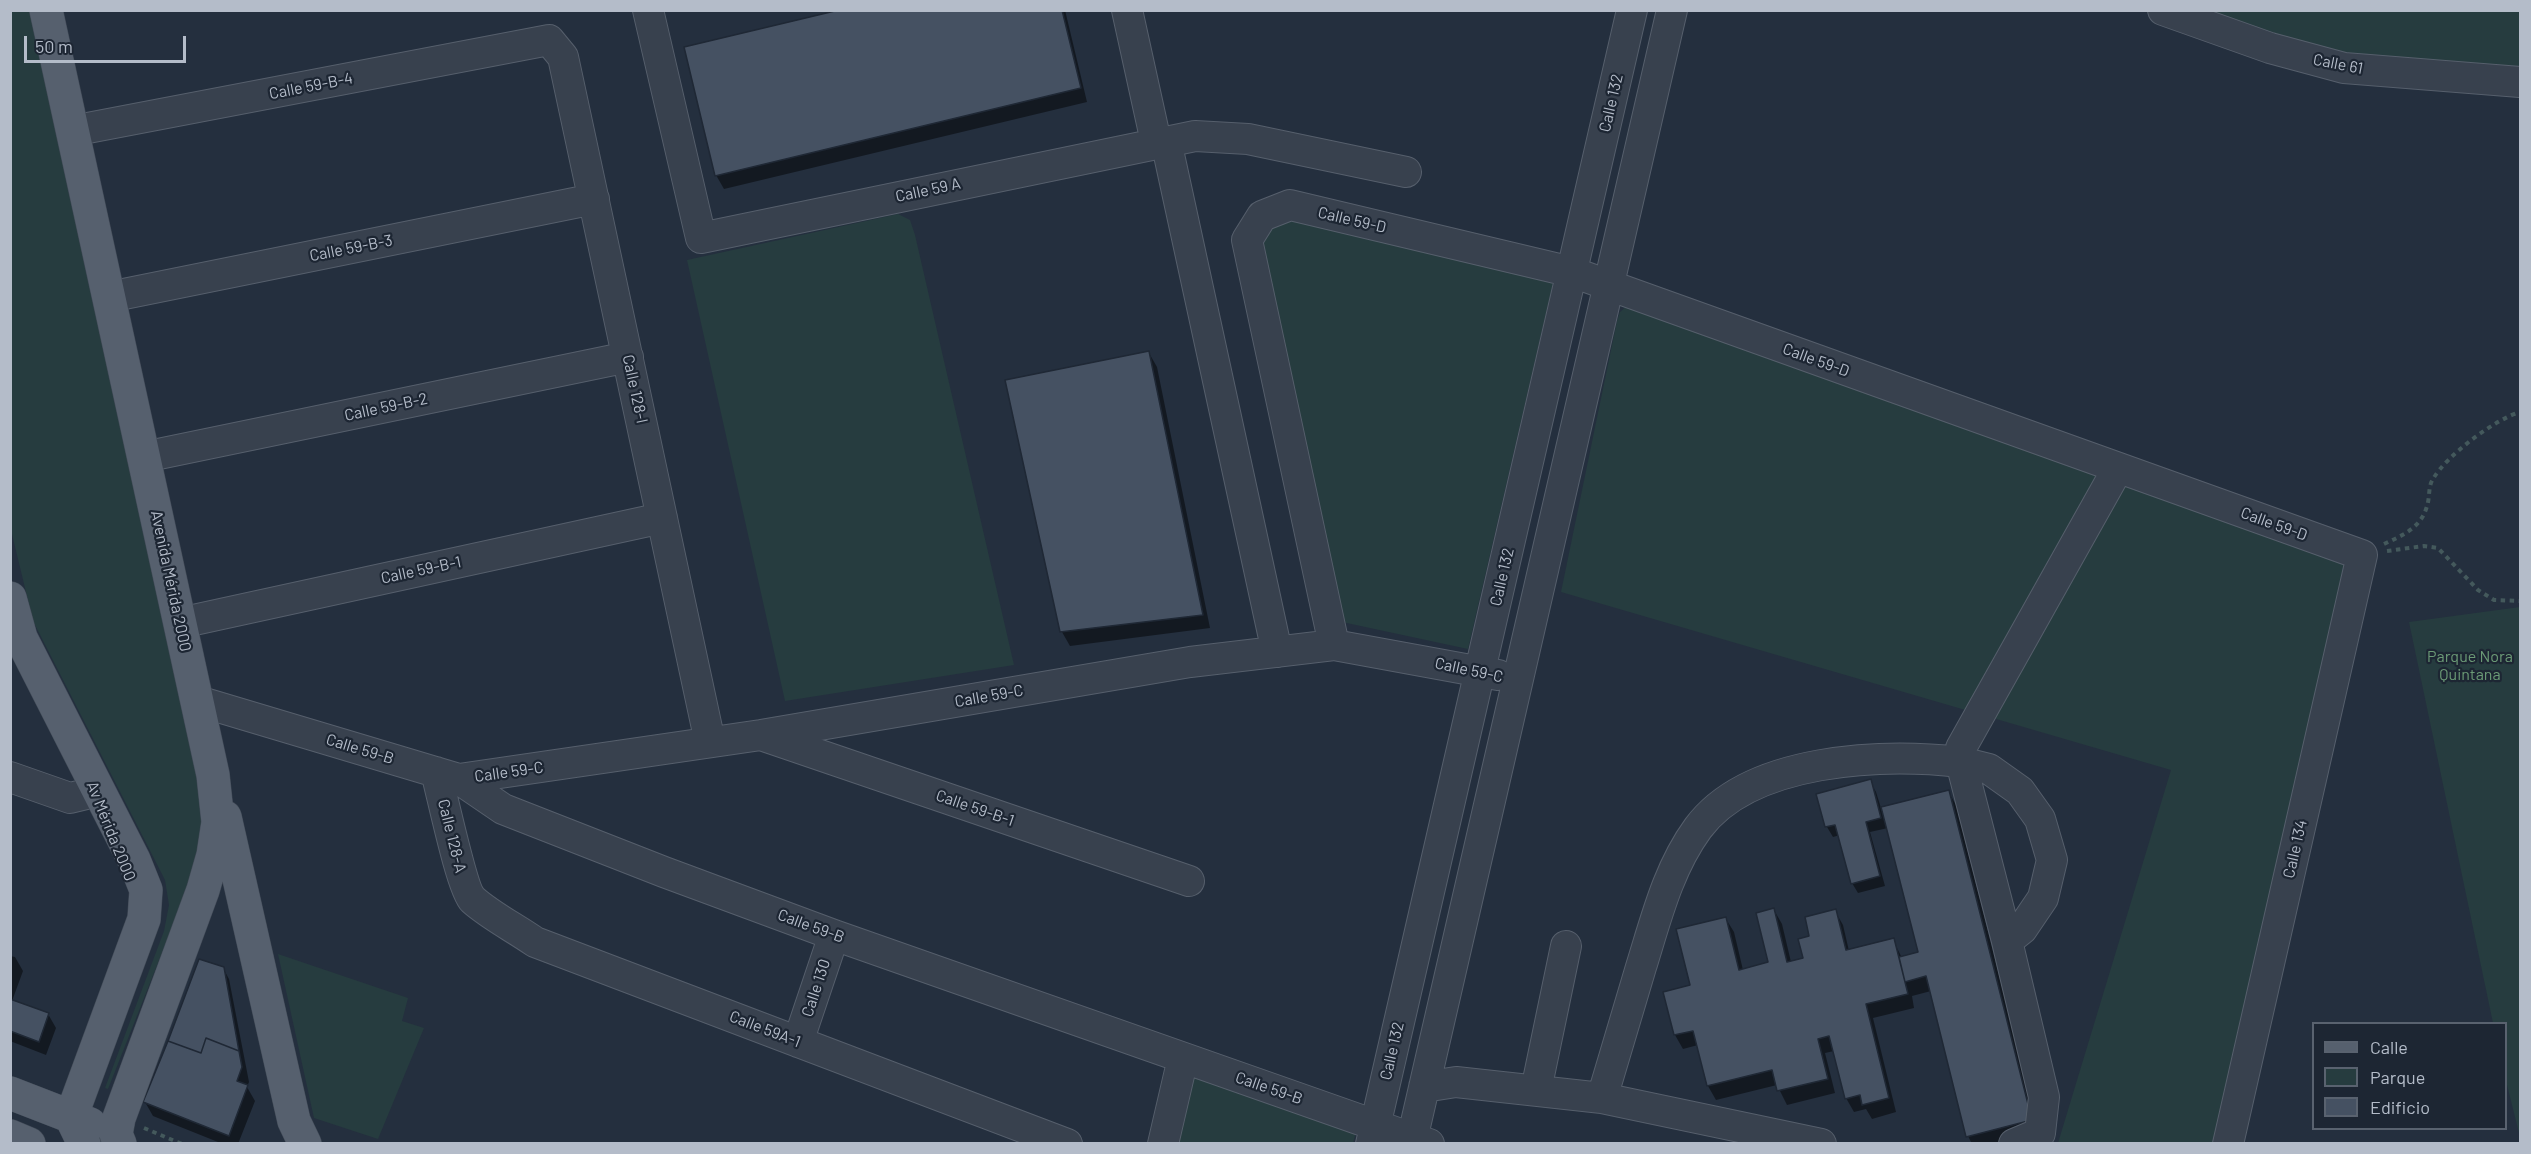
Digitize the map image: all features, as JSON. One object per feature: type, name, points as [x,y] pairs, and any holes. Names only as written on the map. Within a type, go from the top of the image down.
[{"type":"main road","name":"Avenida Mérida 2000","points":[[46,10],[198,701],[213,775],[218,822],[213,855],[203,890],[118,1118],[125,1140]]},
{"type":"main road","points":[[10,598],[16,636],[99,790],[134,860],[146,890],[144,919],[77,1130]]},
{"type":"main road","points":[[213,775],[230,835],[294,1121],[305,1143]]},
{"type":"main road","points":[[10,1094],[77,1130],[125,1140]]},
{"type":"main road","points":[[10,1136],[29,1143]]},
{"type":"street","name":"Calle 59 A","points":[[648,10],[701,238],[1195,136],[1248,139],[1407,172]]},
{"type":"street","points":[[1127,10],[1161,142],[1277,652]]},
{"type":"street","name":"Calle 132","points":[[1373,1134],[1632,10]]},
{"type":"street","points":[[1418,1142],[1424,1087],[1672,10]]},
{"type":"street","name":"Calle 61","points":[[2163,10],[2270,48],[2344,68],[2520,82]]},
{"type":"street","name":"Calle 59-B-4","points":[[72,131],[549,40]]},
{"type":"street","name":"Calle 128-I","points":[[549,40],[563,57],[710,742]]},
{"type":"street","name":"Calle 59-B-3","points":[[109,297],[594,199]]},
{"type":"street","name":"Calle 59-D","points":[[1334,645],[1247,240],[1262,216],[1290,205],[1572,272],[2362,555]]},
{"type":"street","name":"Calle 59-B-2","points":[[144,457],[628,357]]},
{"type":"street","points":[[2014,1143],[2040,1133],[2044,1097],[1961,762],[1961,748],[2118,468]]},
{"type":"street","name":"Calle 59-B-1","points":[[180,623],[662,518]]},
{"type":"street","name":"Calle 134","points":[[2228,1143],[2362,555]]},
{"type":"street","name":"Calle 59-C","points":[[447,776],[761,735],[1190,662],[1334,645],[1480,670],[1518,680]]},
{"type":"street","name":"Calle 59-B","points":[[198,701],[447,776],[503,809],[664,872],[834,935],[1183,1058],[1373,1134],[1418,1142]]},
{"type":"street","name":"Calle 59-B-1","points":[[761,735],[1189,880]]},
{"type":"street","points":[[1602,1098],[1659,907],[1679,860],[1698,828],[1721,804],[1763,781],[1795,769],[1890,759],[1961,762],[1989,769],[2020,791],[2040,819],[2052,860],[2043,898],[2022,929],[2007,941]]},
{"type":"street","name":"Calle 128-A","points":[[447,776],[460,874],[472,899]]},
{"type":"street","points":[[10,777],[70,798],[99,790]]},
{"type":"street","name":"Calle 59A-1","points":[[472,899],[535,942],[1067,1143]]},
{"type":"street","name":"Calle 130","points":[[798,1042],[834,935]]},
{"type":"street","points":[[1536,1090],[1566,946]]},
{"type":"street","points":[[1163,1143],[1183,1058]]},
{"type":"street","points":[[1424,1087],[1456,1082],[1602,1098],[1821,1143]]},
{"type":"path","points":[[2362,555],[2416,528],[2427,508],[2432,480],[2451,458],[2483,432],[2520,412]]},
{"type":"path","points":[[2362,555],[2424,546],[2438,548],[2478,590],[2494,600],[2520,601]]},
{"type":"green space","points":[[10,11],[31,11],[205,804],[200,844],[186,892],[108,1089],[105,1088],[164,931],[169,905],[165,880],[33,621],[11,530]]},
{"type":"green space","points":[[2206,11],[2520,11],[2520,68],[2312,48]]},
{"type":"green space","points":[[1290,205],[1554,279],[1468,649],[1328,619],[1247,240]]},
{"type":"green space","points":[[898,214],[910,220],[915,235],[1014,665],[785,701],[687,260]]},
{"type":"green space","points":[[1628,305],[2362,555],[2228,1143],[2058,1143],[2171,770],[1561,592],[1617,321],[1620,312]]},
{"type":"green space","name":"Parque Nora Quintana","points":[[2520,607],[2520,1137],[2507,1085],[2507,1022],[2493,1022],[2409,622]]},
{"type":"green space","points":[[278,954],[408,998],[402,1021],[424,1028],[378,1139],[314,1118]]},
{"type":"green space","points":[[1192,1068],[1357,1128],[1353,1143],[1175,1144]]},
{"type":"building","points":[[839,10],[1062,10],[1081,88],[715,176],[684,47]]},
{"type":"building","points":[[1149,351],[1203,615],[1060,632],[1005,380]]},
{"type":"building","points":[[1871,779],[1881,818],[1866,822],[1880,876],[1851,884],[1835,825],[1825,827],[1816,794]]},
{"type":"building","points":[[1949,790],[2032,1120],[1966,1137],[1926,976],[1905,982],[1899,957],[1918,952],[1881,807]]},
{"type":"building","points":[[1774,908],[1787,962],[1803,958],[1798,939],[1809,936],[1805,917],[1836,909],[1846,950],[1894,938],[1908,994],[1866,1004],[1889,1098],[1862,1105],[1860,1095],[1845,1099],[1829,1036],[1818,1039],[1828,1079],[1777,1091],[1772,1070],[1707,1086],[1693,1031],[1674,1035],[1663,992],[1690,985],[1676,929],[1726,917],[1739,970],[1768,962],[1756,913]]},
{"type":"building","points":[[199,959],[224,967],[239,1051],[206,1038],[201,1053],[168,1041]]},
{"type":"building","points":[[10,999],[49,1013],[39,1042],[10,1031]]},
{"type":"building","points":[[206,1038],[239,1051],[242,1067],[237,1081],[248,1085],[229,1136],[143,1102],[168,1041],[201,1053]]}]
